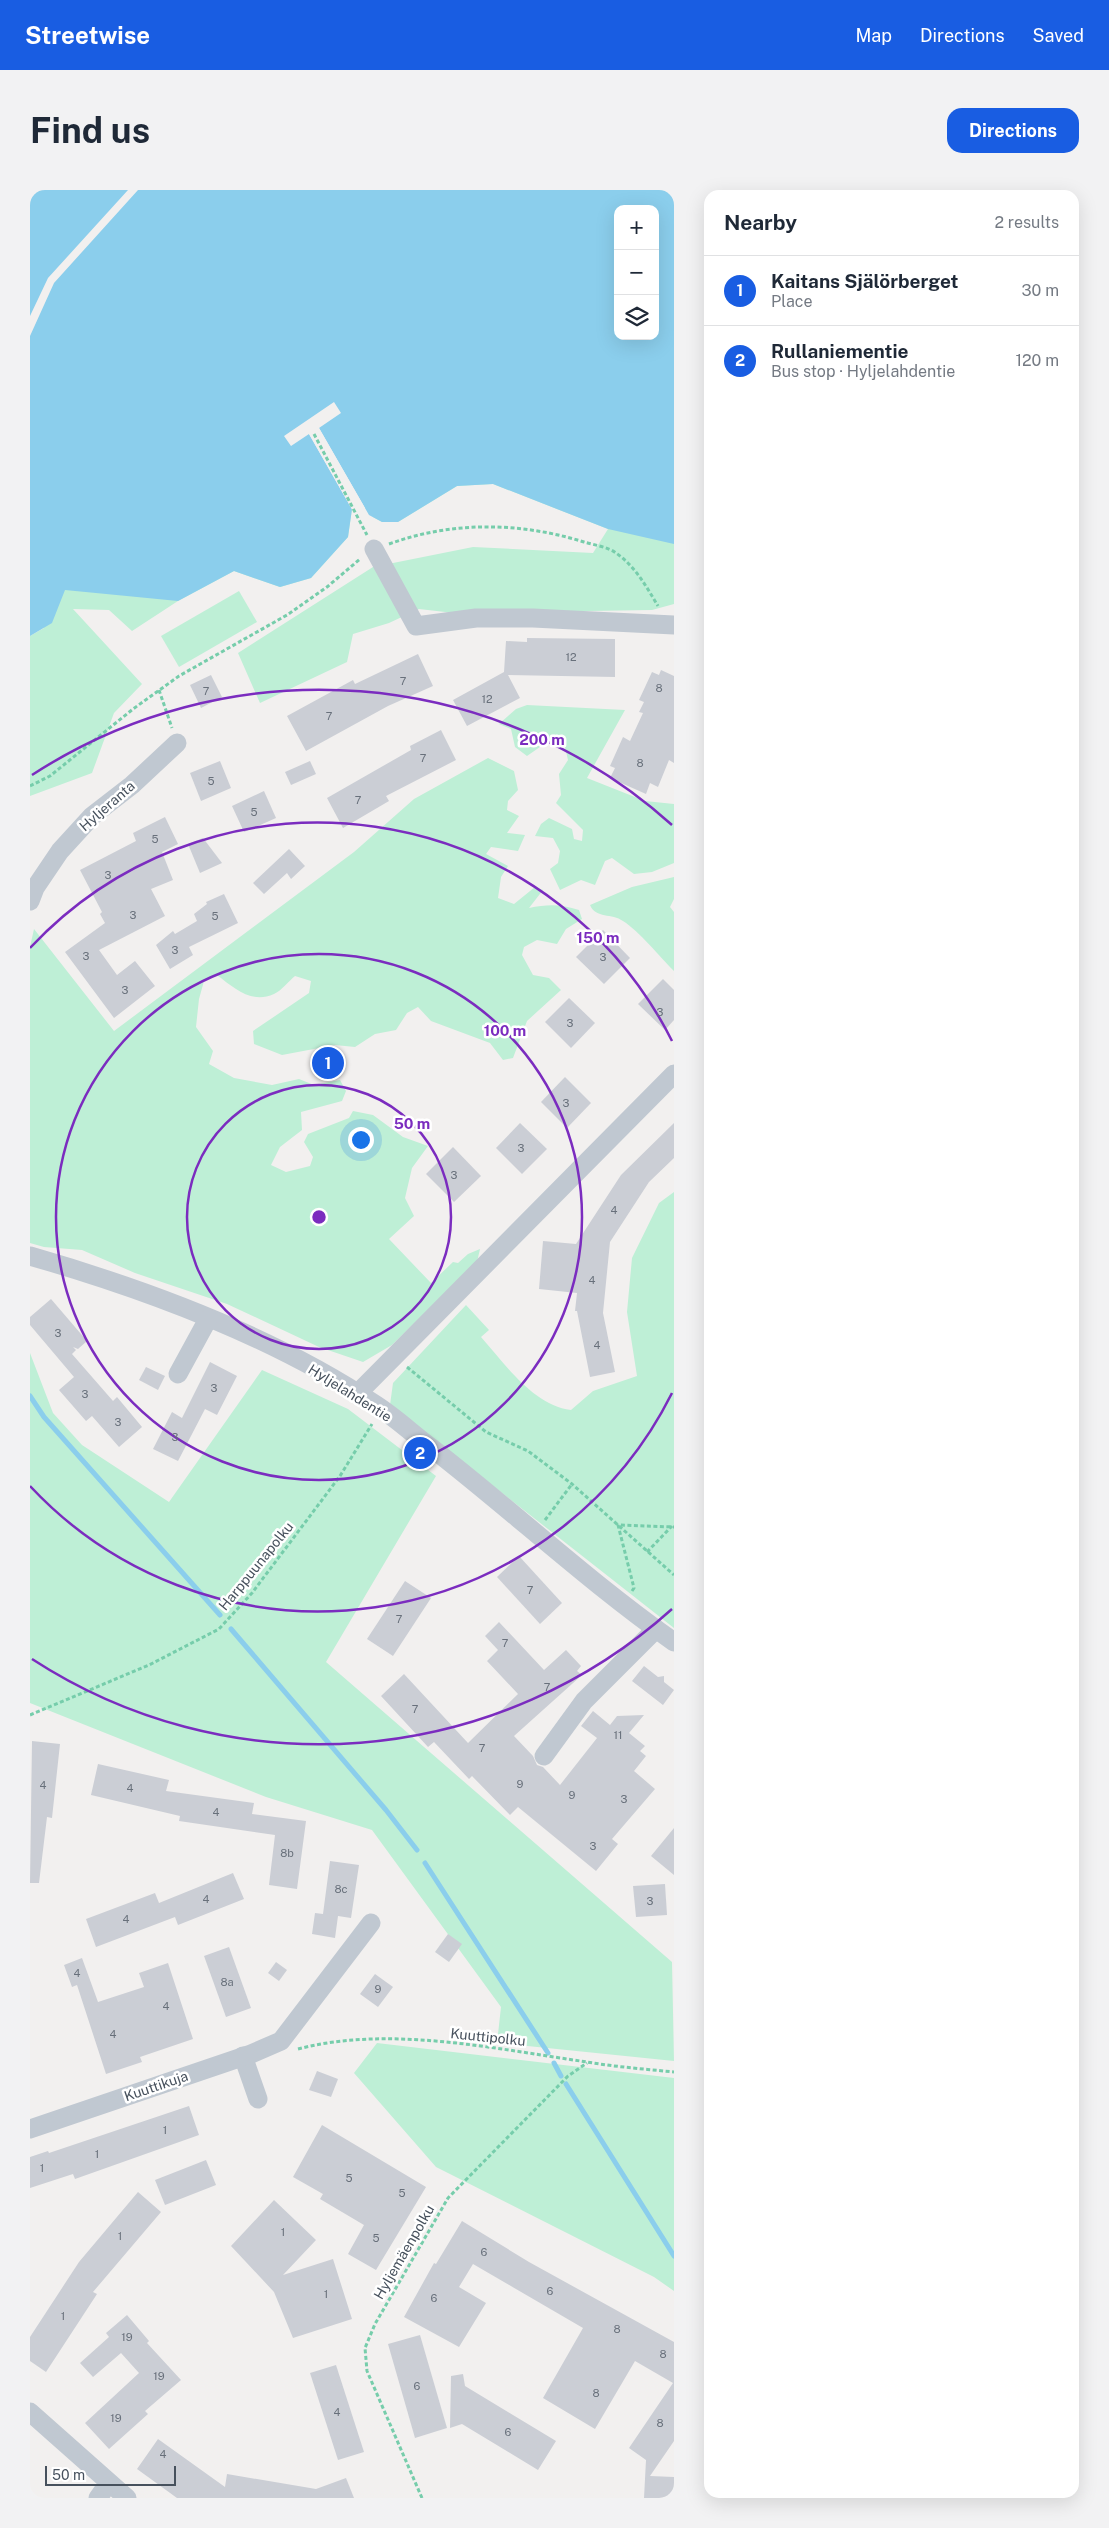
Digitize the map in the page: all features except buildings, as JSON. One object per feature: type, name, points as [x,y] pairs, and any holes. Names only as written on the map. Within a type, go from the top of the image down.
[{"type":"street","points":[[374,549],[416,626],[476,618],[668,619]]},
{"type":"street","name":"Hyljeranta","points":[[30,901],[35,888],[60,850],[92,816],[132,785],[176,743]]},
{"type":"street","points":[[357,1394],[394,1354],[674,1074]]},
{"type":"street","name":"Hyljelahdentie","points":[[30,1256],[77,1270],[208,1318],[269,1346],[376,1405],[535,1532],[622,1605],[674,1642]]},
{"type":"street","points":[[178,1374],[208,1318]]},
{"type":"street","points":[[544,1756],[584,1701],[656,1629]]},
{"type":"street","name":"Kuuttikuja","points":[[30,2129],[244,2056],[281,2041],[371,1923]]},
{"type":"street","points":[[244,2056],[246,2068],[258,2099]]},
{"type":"street","points":[[30,2412],[127,2498]]},
{"type":"path","points":[[314,434],[374,549]]},
{"type":"path","points":[[30,786],[50,776],[133,709],[160,690],[210,658],[288,615],[328,587],[351,566],[374,549],[406,538],[491,525],[544,531],[615,551],[636,570],[668,619]]},
{"type":"path","points":[[160,690],[176,743]]},
{"type":"path","points":[[394,1354],[486,1432],[528,1451],[572,1484],[674,1575]]},
{"type":"path","name":"Harppuunapolku","points":[[30,1715],[149,1665],[219,1629],[252,1593],[340,1476],[374,1419]]},
{"type":"path","points":[[535,1532],[572,1484]]},
{"type":"path","points":[[618,1524],[673,1527]]},
{"type":"path","points":[[618,1524],[634,1588],[622,1605]]},
{"type":"path","points":[[647,1552],[673,1527]]},
{"type":"path","name":"Kuuttipolku","points":[[299,2048],[325,2043],[381,2038],[508,2049],[587,2062],[674,2072]]},
{"type":"path","name":"Hyljemäenpolku","points":[[422,2498],[367,2371],[365,2348],[376,2324],[448,2198],[568,2076],[587,2062]]},
{"type":"green space","points":[[674,391],[674,604],[652,610],[454,613],[419,609],[389,623],[353,634],[347,662],[260,703],[238,653],[373,567],[473,547],[593,553],[608,529],[493,484],[457,486],[398,522],[382,522],[373,517]]},
{"type":"green space","points":[[352,509],[348,537],[311,578],[280,587],[234,571],[178,601],[132,631],[109,610],[73,609],[142,684],[114,713],[92,773],[30,796],[30,636],[44,628],[40,580]]},
{"type":"green space","points":[[239,591],[257,622],[179,667],[161,636]]},
{"type":"green space","points":[[527,705],[625,710],[587,778],[645,801],[674,804],[674,863],[652,872],[634,874],[612,858],[605,861],[595,885],[581,880],[560,890],[550,869],[558,863],[560,851],[553,838],[535,836],[541,824],[549,818],[572,829],[574,839],[582,841],[583,830],[556,803],[561,795],[559,774],[568,760],[564,743],[550,740],[527,756],[515,747],[511,729],[499,724],[516,709]]},
{"type":"green space","points":[[488,758],[514,771],[518,790],[508,801],[507,810],[519,816],[507,833],[525,835],[518,851],[491,847],[486,854],[508,866],[501,877],[498,898],[514,904],[535,887],[543,890],[529,908],[548,905],[566,907],[579,910],[582,919],[566,929],[557,944],[537,940],[524,947],[522,955],[533,975],[549,978],[561,990],[527,1021],[513,1058],[503,1060],[490,1043],[431,1021],[418,1007],[407,1013],[396,1030],[375,1034],[355,1047],[335,1045],[282,1055],[254,1044],[253,1031],[309,993],[311,981],[295,976],[277,993],[266,997],[250,996],[243,993],[217,975],[204,981],[199,999],[196,1027],[213,1051],[209,1064],[234,1078],[272,1085],[299,1079],[314,1085],[340,1080],[346,1091],[342,1101],[301,1112],[302,1130],[280,1147],[271,1165],[286,1172],[310,1166],[313,1157],[304,1142],[308,1134],[349,1118],[353,1111],[373,1115],[403,1137],[428,1146],[412,1168],[405,1198],[414,1216],[389,1239],[431,1283],[453,1262],[458,1263],[468,1254],[480,1249],[477,1262],[392,1345],[363,1362],[319,1347],[227,1304],[135,1273],[82,1250],[44,1247],[30,1243],[30,947],[34,929],[114,1031],[354,852],[414,799]]},
{"type":"green space","points":[[674,877],[674,899],[670,907],[674,912],[674,971],[629,925],[619,919],[596,912],[590,905],[632,887]]},
{"type":"green space","points":[[674,1192],[674,1628],[390,1405],[393,1383],[466,1305],[489,1330],[481,1337],[510,1371],[532,1392],[557,1407],[571,1410],[593,1391],[637,1376],[627,1312],[632,1258],[659,1203]]},
{"type":"green space","points":[[30,1353],[53,1413],[82,1445],[169,1502],[262,1370],[348,1409],[436,1476],[326,1662],[672,1962],[674,2061],[497,2043],[501,2007],[372,1830],[266,1797],[30,1703]]},
{"type":"green space","points":[[377,2043],[674,2078],[674,2291],[654,2277],[436,2167],[354,2073]]},
{"type":"water","points":[[30,190],[674,190],[674,544],[608,529],[493,484],[457,486],[398,522],[382,522],[369,515],[319,428],[309,434],[352,509],[348,537],[311,578],[280,587],[234,571],[178,601],[65,590],[52,623],[30,636]]},
{"type":"pier","points":[[128,190],[138,190],[54,283],[30,336],[30,316],[48,278]]},
{"type":"pier","points":[[334,402],[341,413],[319,428],[365,508],[363,509],[318,431],[312,435],[354,508],[354,513],[309,434],[291,446],[284,436]]},
{"type":"waterway","points":[[30,1396],[44,1417],[220,1615]]},
{"type":"waterway","points":[[231,1629],[386,1810],[417,1850]]},
{"type":"waterway","points":[[425,1863],[548,2053]]},
{"type":"waterway","points":[[554,2063],[561,2076]]},
{"type":"waterway","points":[[566,2084],[674,2256]]},
{"type":"place","name":"Kaitans Själörberget","points":[[328,1063]]},
{"type":"place","name":"Rullaniementie","points":[[420,1453]]}]
